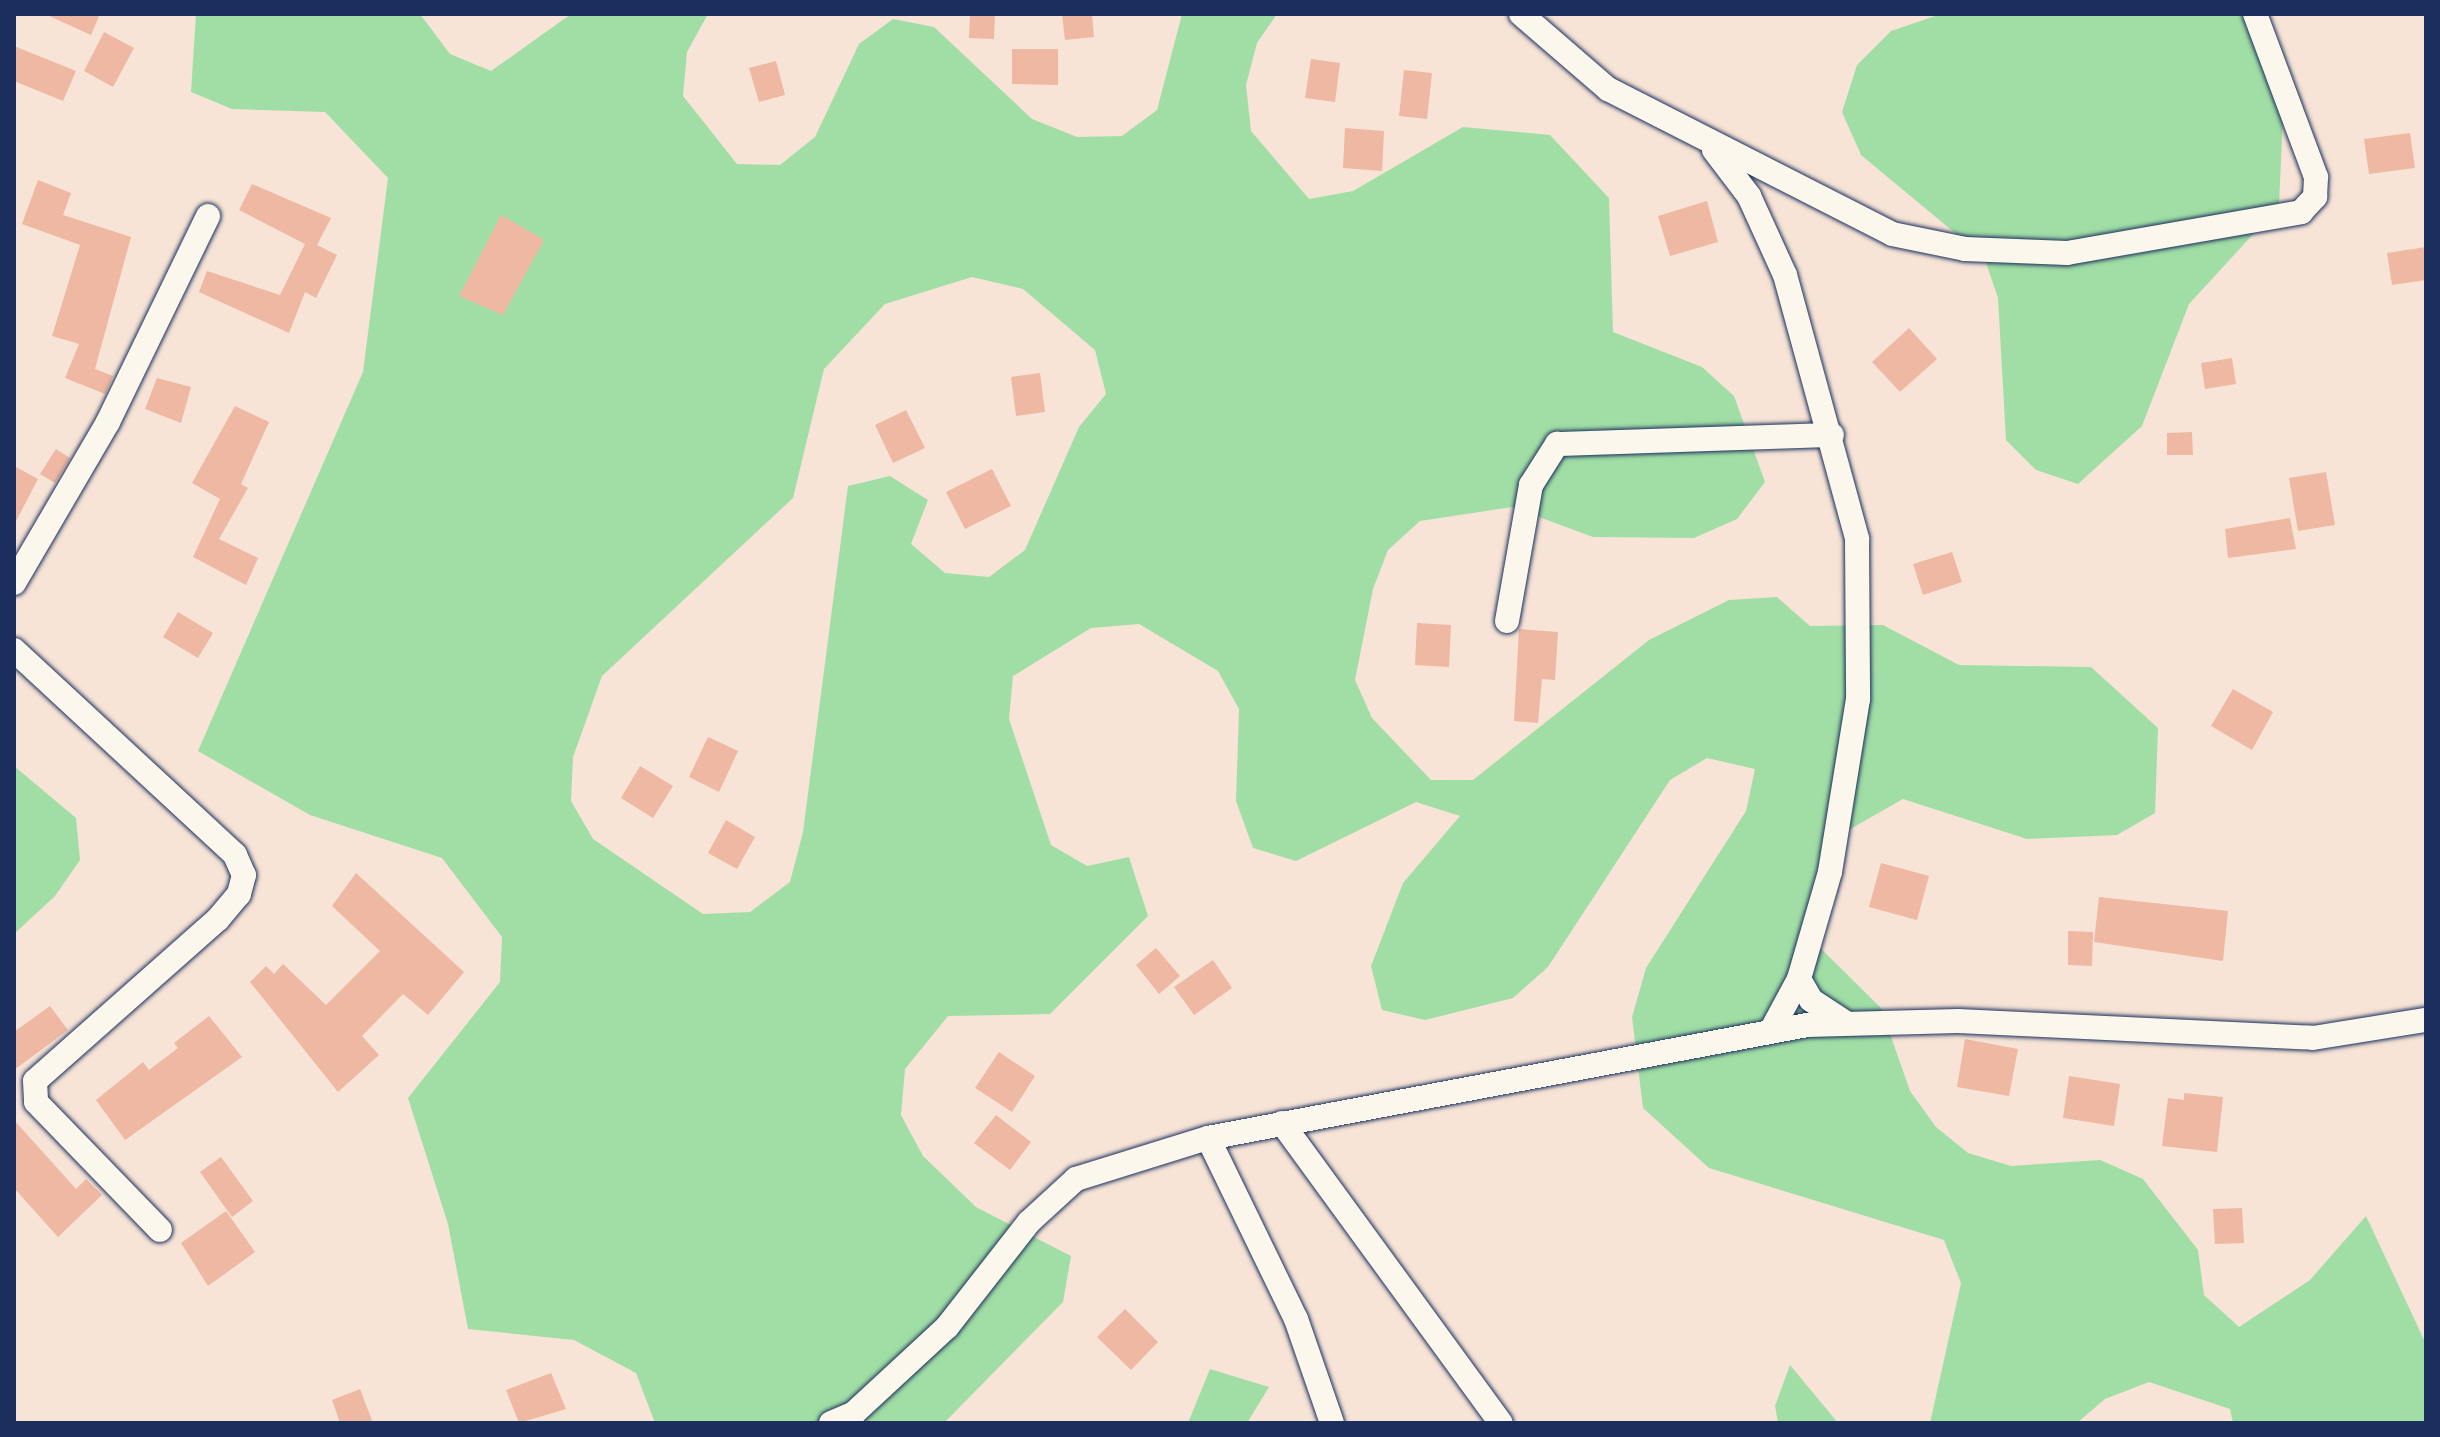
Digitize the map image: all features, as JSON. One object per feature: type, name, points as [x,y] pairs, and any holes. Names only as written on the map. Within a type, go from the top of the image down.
[{"type":"street","points":[[1521,14],[1608,89],[1710,145],[1892,234],[1965,249],[2067,253],[2301,212],[2315,197],[2316,177],[2255,14]]},
{"type":"street","points":[[1710,145],[1749,196],[1785,275],[1832,435],[1857,539],[1858,699],[1830,872],[1799,979],[1772,1029]]},
{"type":"street","points":[[14,583],[108,422],[208,216]]},
{"type":"street","points":[[1507,621],[1531,485],[1557,444],[1832,435]]},
{"type":"street","points":[[14,650],[235,855],[244,875],[239,894],[218,919],[35,1081],[36,1102],[160,1230]]},
{"type":"street","points":[[1799,979],[1811,1000],[1847,1023]]},
{"type":"street","points":[[831,1423],[854,1413],[947,1327],[1029,1222],[1076,1179],[1208,1138],[1772,1029],[1847,1023],[1958,1021],[2313,1038],[2426,1020]]},
{"type":"street","points":[[1282,1123],[1501,1423]]},
{"type":"street","points":[[1208,1138],[1296,1319],[1332,1423]]},
{"type":"green space","points":[[196,14],[420,14],[450,54],[491,71],[571,14],[708,14],[687,52],[683,96],[737,164],[780,165],[815,137],[859,44],[893,19],[934,27],[1032,119],[1077,137],[1122,136],[1157,110],[1182,14],[1277,14],[1257,43],[1246,85],[1251,131],[1309,199],[1353,191],[1463,127],[1550,135],[1609,198],[1613,332],[1702,367],[1734,396],[1765,482],[1737,519],[1694,538],[1593,537],[1512,507],[1420,521],[1388,550],[1373,589],[1355,680],[1372,718],[1431,780],[1473,780],[1649,640],[1729,600],[1777,597],[1810,626],[1883,625],[1959,665],[2091,667],[2158,728],[2155,813],[2117,835],[2027,839],[1903,799],[1824,844],[1802,930],[1881,1008],[1910,1091],[1936,1127],[1968,1153],[2011,1166],[2100,1160],[2143,1179],[2198,1250],[2204,1295],[2239,1327],[2310,1280],[2366,1216],[2426,1344],[2426,1423],[2233,1423],[2230,1409],[2149,1382],[2105,1399],[2077,1423],[1930,1423],[1961,1283],[1944,1240],[1709,1168],[1643,1108],[1632,1017],[1646,968],[1746,811],[1755,769],[1707,758],[1670,780],[1548,967],[1513,998],[1425,1020],[1382,1010],[1371,966],[1403,883],[1460,816],[1416,802],[1296,861],[1253,848],[1236,801],[1239,709],[1218,671],[1139,624],[1091,628],[1013,676],[1009,719],[1051,845],[1087,866],[1129,857],[1148,916],[1050,1014],[948,1016],[905,1069],[901,1115],[923,1156],[976,1207],[1071,1256],[1063,1302],[944,1423],[655,1423],[636,1373],[574,1340],[468,1329],[448,1224],[408,1098],[500,982],[502,937],[442,858],[310,815],[198,751],[363,372],[388,178],[325,112],[232,109],[191,92]],"holes":[[[972,277],[1023,289],[1095,350],[1106,394],[1079,427],[1025,550],[989,577],[945,573],[911,544],[928,500],[890,476],[848,486],[803,832],[790,882],[750,912],[703,914],[593,839],[571,801],[573,757],[602,676],[793,498],[824,369],[885,304]]]},
{"type":"green space","points":[[1941,14],[2255,14],[2283,116],[2279,206],[2189,304],[2142,426],[2078,484],[2036,470],[2006,440],[1998,298],[1984,257],[1861,155],[1842,112],[1857,65],[1891,31]]},
{"type":"green space","points":[[14,766],[76,818],[80,860],[55,896],[14,934]]},
{"type":"green space","points":[[1790,1365],[1838,1423],[1778,1423],[1775,1406]]},
{"type":"green space","points":[[1210,1369],[1269,1387],[1247,1423],[1188,1423]]},
{"type":"building","points":[[45,14],[100,14],[91,35]]},
{"type":"building","points":[[970,14],[995,14],[994,39],[969,38]]},
{"type":"building","points":[[1062,14],[1092,14],[1094,37],[1065,40]]},
{"type":"building","points":[[104,32],[134,48],[113,87],[84,71]]},
{"type":"building","points":[[14,46],[76,71],[63,101],[14,81]]},
{"type":"building","points":[[1012,49],[1058,49],[1058,85],[1012,84]]},
{"type":"building","points":[[1311,59],[1340,63],[1335,102],[1305,98]]},
{"type":"building","points":[[776,61],[785,95],[759,102],[749,68]]},
{"type":"building","points":[[1404,70],[1432,73],[1427,119],[1399,116]]},
{"type":"building","points":[[1345,128],[1384,131],[1382,171],[1343,168]]},
{"type":"building","points":[[2410,133],[2415,168],[2369,174],[2364,139]]},
{"type":"building","points":[[38,180],[71,193],[63,215],[131,237],[95,369],[113,376],[105,394],[65,378],[79,344],[52,336],[80,245],[22,224]]},
{"type":"building","points":[[252,184],[331,218],[317,245],[337,255],[316,298],[305,292],[289,333],[199,292],[207,271],[280,295],[305,244],[239,210]]},
{"type":"building","points":[[1707,201],[1718,242],[1670,256],[1658,216]]},
{"type":"building","points":[[501,215],[544,240],[503,315],[459,296]]},
{"type":"building","points":[[2426,247],[2426,280],[2392,285],[2387,253]]},
{"type":"building","points":[[1909,328],[1937,359],[1900,392],[1872,362]]},
{"type":"building","points":[[2232,358],[2236,384],[2205,389],[2201,363]]},
{"type":"building","points":[[1040,373],[1045,412],[1016,416],[1011,377]]},
{"type":"building","points":[[157,378],[191,387],[181,423],[145,409]]},
{"type":"building","points":[[235,406],[269,422],[241,484],[248,488],[219,539],[258,558],[246,585],[193,557],[220,499],[192,483]]},
{"type":"building","points":[[906,410],[925,448],[893,463],[875,425]]},
{"type":"building","points":[[2192,432],[2193,455],[2167,455],[2167,433]]},
{"type":"building","points":[[56,449],[70,458],[55,483],[40,474]]},
{"type":"building","points":[[14,466],[38,479],[14,525]]},
{"type":"building","points":[[992,469],[1011,506],[965,529],[946,492]]},
{"type":"building","points":[[2326,472],[2335,525],[2298,531],[2289,478]]},
{"type":"building","points":[[2290,518],[2296,549],[2228,558],[2225,529]]},
{"type":"building","points":[[1952,552],[1962,582],[1923,595],[1913,564]]},
{"type":"building","points":[[178,612],[213,633],[198,658],[163,637]]},
{"type":"building","points":[[1417,623],[1451,625],[1449,667],[1415,665]]},
{"type":"building","points":[[1519,629],[1558,632],[1555,680],[1542,679],[1538,723],[1514,721]]},
{"type":"building","points":[[2233,689],[2273,712],[2252,750],[2211,726]]},
{"type":"building","points":[[708,737],[738,751],[719,792],[689,777]]},
{"type":"building","points":[[640,766],[673,786],[653,818],[621,798]]},
{"type":"building","points":[[726,820],[755,837],[737,869],[708,853]]},
{"type":"building","points":[[1881,863],[1929,876],[1917,920],[1869,907]]},
{"type":"building","points":[[356,873],[464,972],[428,1015],[403,994],[362,1036],[379,1055],[338,1092],[250,982],[266,966],[274,974],[283,964],[326,1005],[380,951],[332,906]]},
{"type":"building","points":[[2099,897],[2228,911],[2223,961],[2094,942]]},
{"type":"building","points":[[2068,931],[2093,932],[2092,966],[2068,965]]},
{"type":"building","points":[[1156,948],[1180,976],[1159,994],[1136,965]]},
{"type":"building","points":[[1213,960],[1232,988],[1194,1015],[1174,987]]},
{"type":"building","points":[[50,1006],[68,1030],[14,1070],[14,1032]]},
{"type":"building","points":[[209,1016],[242,1057],[125,1140],[96,1100],[143,1062],[149,1070],[178,1048],[174,1043]]},
{"type":"building","points":[[1965,1039],[2018,1049],[2009,1096],[1957,1087]]},
{"type":"building","points":[[999,1052],[1035,1076],[1012,1112],[975,1088]]},
{"type":"building","points":[[2069,1076],[2120,1084],[2114,1126],[2063,1118]]},
{"type":"building","points":[[2184,1093],[2223,1097],[2217,1152],[2162,1146],[2168,1098],[2184,1100]]},
{"type":"building","points":[[996,1115],[1031,1142],[1010,1170],[974,1143]]},
{"type":"building","points":[[14,1120],[76,1189],[86,1179],[102,1195],[58,1237],[14,1188]]},
{"type":"building","points":[[221,1157],[253,1201],[232,1217],[200,1172]]},
{"type":"building","points":[[2242,1208],[2244,1243],[2215,1244],[2213,1209]]},
{"type":"building","points":[[226,1211],[255,1252],[208,1286],[181,1243]]},
{"type":"building","points":[[1125,1309],[1158,1342],[1131,1370],[1097,1337]]},
{"type":"building","points":[[551,1373],[566,1409],[519,1423],[506,1390]]},
{"type":"building","points":[[360,1389],[373,1423],[340,1423],[332,1400]]}]
